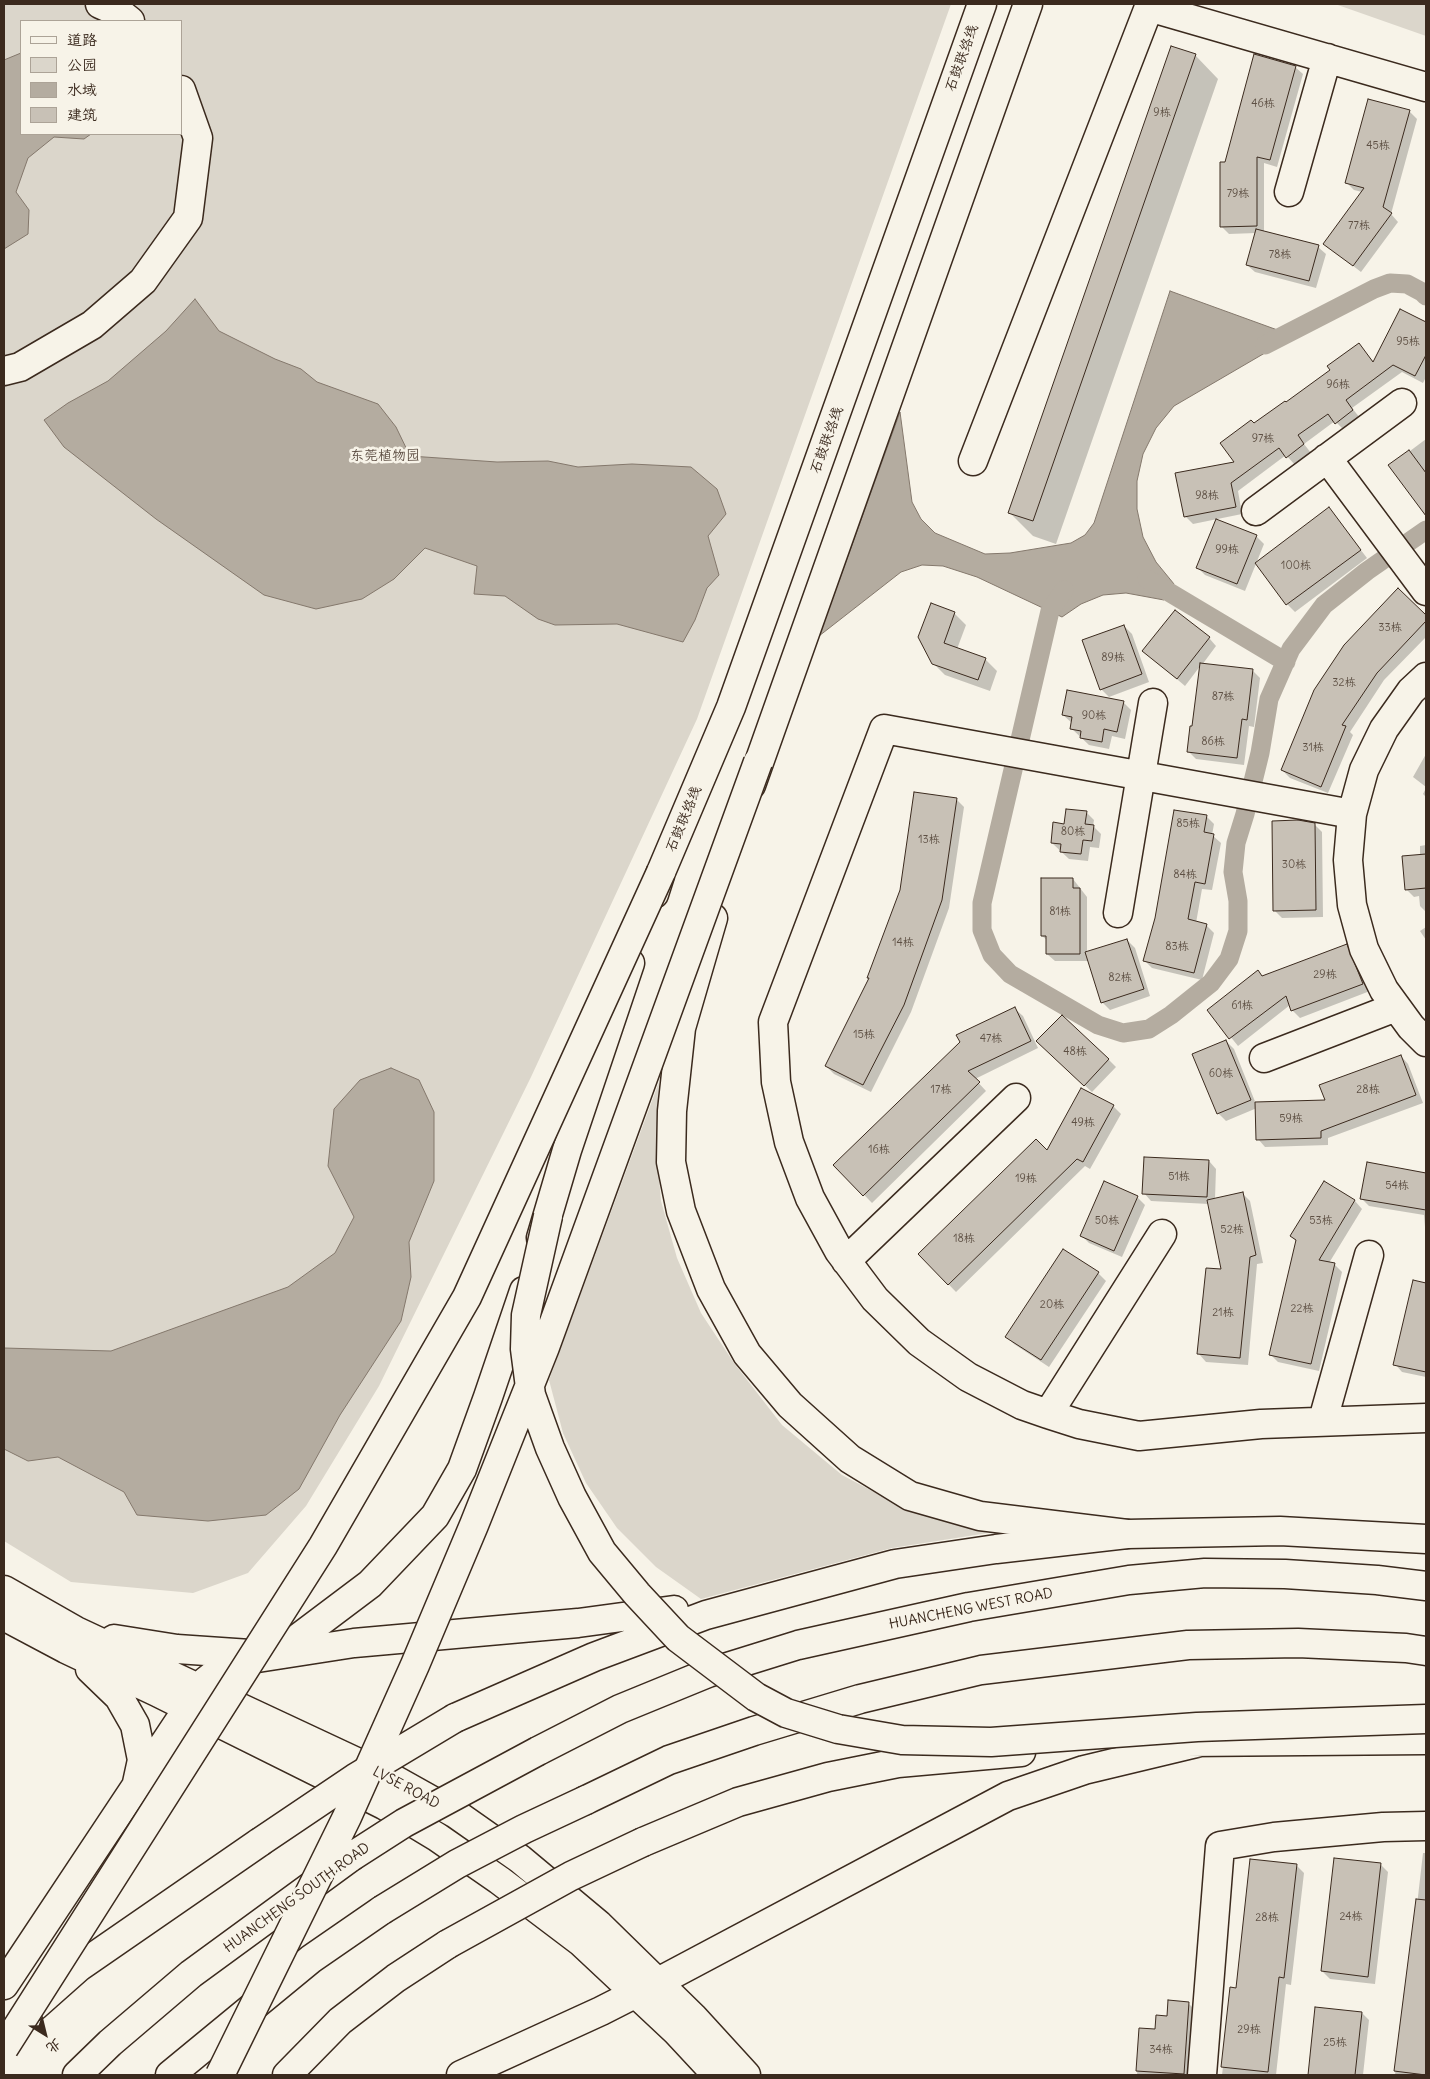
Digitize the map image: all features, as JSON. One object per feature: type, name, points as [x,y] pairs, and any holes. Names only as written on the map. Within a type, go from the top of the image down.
[{"type":"main road","points":[[100,4],[120,12],[129,20]]},
{"type":"main road","name":"石鼓联络线","points":[[661,872],[731,707],[982,4]]},
{"type":"main road","points":[[220,2075],[347,1817],[415,1664],[474,1524],[545,1347],[758,762],[1028,4]]},
{"type":"main road","points":[[973,461],[1149,7],[1426,87]]},
{"type":"main road","points":[[1289,192],[1326,58]]},
{"type":"main road","points":[[4,371],[20,367],[92,325],[142,281],[188,218],[198,138],[182,93]]},
{"type":"main road","points":[[1256,511],[1402,402]]},
{"type":"main road","points":[[1327,458],[1426,591]]},
{"type":"main road","points":[[1426,677],[1411,692],[1384,728],[1364,770],[1352,814],[1348,860],[1352,905],[1364,949],[1384,990],[1411,1027],[1426,1042]]},
{"type":"main road","points":[[1118,913],[1153,703]]},
{"type":"main road","points":[[1352,814],[884,729],[773,1022],[776,1082],[789,1142],[810,1198],[839,1251],[875,1300],[919,1342],[968,1377],[1022,1405],[1079,1424],[1139,1436],[1209,1428],[1323,1420],[1426,1418]]},
{"type":"main road","points":[[758,762],[682,1028],[672,1111],[671,1162],[681,1211],[711,1289],[746,1354],[790,1406],[850,1459],[910,1496],[980,1516],[1127,1534]]},
{"type":"main road","points":[[71,1640],[118,1640],[177,1649],[226,1653],[277,1654],[370,1584],[435,1516],[462,1469],[488,1397],[548,1216],[567,1150],[661,872]]},
{"type":"main road","points":[[4,2048],[323,1546],[467,1297],[661,872]]},
{"type":"main road","points":[[1264,1058],[1396,1007]]},
{"type":"main road","points":[[846,1261],[1016,1098]]},
{"type":"main road","points":[[548,1216],[526,1315],[524,1349],[531,1395],[550,1448],[572,1497],[602,1552],[636,1594],[678,1638],[756,1697],[786,1713],[838,1729],[902,1740],[992,1742],[1198,1727],[1426,1719]]},
{"type":"main road","points":[[1048,1414],[1162,1234]]},
{"type":"main road","points":[[1323,1420],[1369,1255]]},
{"type":"main road","points":[[4,2034],[79,1966],[355,1778],[455,1718],[534,1682],[649,1635],[706,1615],[895,1564],[996,1549],[1127,1534],[1280,1531],[1426,1539]]},
{"type":"main road","name":"HUANCHENG WEST ROAD","points":[[538,1751],[620,1709],[708,1673],[798,1645],[969,1607],[1129,1580],[1205,1573],[1285,1574],[1377,1580],[1426,1586]]},
{"type":"main road","name":"LVSE ROAD","points":[[4,1590],[71,1640]]},
{"type":"main road","points":[[4,1985],[206,1681],[221,1669],[238,1661],[354,1643],[642,1615],[794,1590]]},
{"type":"main road","name":"LVSE ROAD","points":[[4,1616],[71,1640],[194,1699],[397,1781],[456,1814],[527,1865],[599,1925],[647,1987],[676,2031],[717,2075]]},
{"type":"main road","points":[[71,1640],[102,1680],[119,1697],[135,1726],[142,1760],[137,1786]]},
{"type":"main road","points":[[170,2075],[311,1959],[382,1910],[457,1864],[524,1829],[669,1760],[754,1731],[860,1700],[981,1670],[1188,1645],[1298,1643],[1406,1648],[1426,1651]]},
{"type":"main road","points":[[287,2075],[340,2021],[396,1978],[448,1944],[563,1880],[643,1842],[738,1802],[828,1777],[898,1763],[1076,1747],[1205,1742],[1426,1740]]},
{"type":"main road","points":[[461,2075],[647,1987],[1008,1796],[1084,1770],[1205,1742]]},
{"type":"main road","name":"HUANCHENG SOUTH ROAD","points":[[77,2075],[110,2043],[191,1974],[351,1857],[404,1823],[538,1751]]},
{"type":"main road","points":[[1202,2075],[1220,1846],[1284,1836],[1383,1827],[1426,1826]]},
{"type":"main road","name":"LVSE ROAD","points":[[647,1987],[694,2017],[746,2075]]},
{"type":"green space","name":"东莞植物园","points":[[4,4],[951,4],[697,719],[531,1077],[379,1386],[306,1506],[248,1573],[193,1593],[71,1582],[4,1541]]},
{"type":"green space","points":[[1335,4],[1426,4],[1426,36]]},
{"type":"green space","points":[[659,1082],[656,1142],[661,1201],[677,1258],[701,1313],[734,1363],[782,1425],[842,1475],[912,1512],[988,1533],[892,1548],[701,1599],[656,1567],[617,1528],[586,1483],[563,1433],[549,1380]]},
{"type":"water","points":[[20,53],[20,135],[90,135],[84,139],[54,137],[28,158],[16,192],[29,210],[28,234],[4,249],[4,60]]},
{"type":"water","points":[[1170,291],[1294,336],[1174,406],[1156,428],[1143,454],[1137,481],[1137,509],[1143,537],[1156,562],[1174,584],[1164,600],[1126,593],[1103,595],[1081,604],[1062,617],[977,577],[943,566],[922,565],[901,572],[819,636],[900,412],[912,502],[921,519],[935,533],[985,554],[1010,553],[1071,543],[1085,535],[1094,523]]},
{"type":"water","points":[[195,299],[219,331],[275,359],[301,369],[317,382],[378,404],[396,427],[410,456],[497,462],[548,461],[578,467],[632,464],[691,467],[717,489],[726,514],[708,536],[719,575],[707,588],[695,620],[683,642],[617,624],[555,625],[538,619],[505,596],[474,594],[477,566],[425,548],[394,579],[362,599],[316,609],[264,595],[156,519],[64,447],[44,420],[68,403],[108,381],[166,331]]},
{"type":"water","points":[[391,1068],[419,1080],[434,1112],[434,1181],[409,1242],[411,1277],[401,1321],[340,1415],[299,1489],[266,1515],[208,1521],[137,1515],[124,1492],[58,1457],[28,1461],[4,1449],[4,1348],[111,1351],[288,1287],[335,1253],[354,1217],[328,1166],[334,1109],[360,1080]]},
{"type":"building","points":[[1171,46],[1196,54],[1033,521],[1008,513]]},
{"type":"building","points":[[1254,54],[1296,66],[1270,160],[1257,157],[1257,226],[1220,227],[1220,162],[1225,162]]},
{"type":"building","points":[[1368,99],[1410,110],[1383,207],[1392,213],[1353,266],[1323,244],[1364,188],[1345,183]]},
{"type":"building","points":[[1256,229],[1319,245],[1309,281],[1246,265]]},
{"type":"building","points":[[1400,309],[1426,322],[1426,355],[1415,376],[1393,365],[1346,400],[1353,410],[1335,424],[1328,414],[1298,435],[1304,444],[1286,458],[1279,448],[1231,483],[1236,507],[1184,517],[1175,473],[1234,462],[1220,443],[1251,420],[1254,423],[1286,402],[1330,370],[1327,366],[1359,343],[1373,362]]},
{"type":"building","points":[[1409,450],[1426,473],[1426,516],[1388,465]]},
{"type":"building","points":[[1329,507],[1361,550],[1286,605],[1255,563]]},
{"type":"building","points":[[1216,519],[1257,535],[1237,584],[1196,568]]},
{"type":"building","points":[[1398,588],[1426,615],[1426,621],[1377,673],[1342,725],[1346,726],[1321,787],[1281,770],[1314,690],[1344,645]]},
{"type":"building","points":[[931,603],[955,612],[944,643],[986,658],[978,680],[932,664],[918,637]]},
{"type":"building","points":[[1175,610],[1210,637],[1177,679],[1142,651]]},
{"type":"building","points":[[1124,625],[1142,674],[1100,690],[1082,640]]},
{"type":"building","points":[[1200,663],[1253,669],[1247,720],[1242,719],[1237,758],[1187,752]]},
{"type":"building","points":[[1067,690],[1124,701],[1117,732],[1104,729],[1102,742],[1080,738],[1081,731],[1070,729],[1072,717],[1062,715]]},
{"type":"building","points":[[914,792],[957,798],[942,900],[904,1005],[863,1085],[825,1066],[869,978],[867,978],[900,890]]},
{"type":"building","points":[[1066,809],[1087,811],[1085,824],[1094,825],[1092,841],[1083,840],[1081,854],[1060,852],[1061,844],[1051,843],[1053,822],[1064,824]]},
{"type":"building","points":[[1174,810],[1207,815],[1204,832],[1214,834],[1205,884],[1195,882],[1188,919],[1207,924],[1194,973],[1143,961],[1155,918]]},
{"type":"building","points":[[1298,820],[1315,823],[1316,910],[1273,911],[1272,821]]},
{"type":"building","points":[[1426,854],[1426,888],[1405,890],[1402,856]]},
{"type":"building","points":[[1041,878],[1073,878],[1073,888],[1080,888],[1080,954],[1046,954],[1046,936],[1041,936]]},
{"type":"building","points":[[1127,939],[1144,989],[1101,1003],[1085,952]]},
{"type":"building","points":[[1347,944],[1363,984],[1291,1011],[1286,996],[1229,1039],[1207,1010],[1258,970],[1262,976]]},
{"type":"building","points":[[1015,1007],[1031,1041],[968,1071],[980,1082],[863,1196],[833,1165],[960,1042],[956,1035]]},
{"type":"building","points":[[1062,1015],[1109,1059],[1084,1086],[1036,1041]]},
{"type":"building","points":[[1226,1040],[1251,1100],[1217,1114],[1192,1054]]},
{"type":"building","points":[[1401,1055],[1416,1095],[1321,1131],[1321,1138],[1256,1140],[1255,1102],[1325,1100],[1319,1085]]},
{"type":"building","points":[[1081,1088],[1114,1105],[1083,1162],[1077,1159],[948,1285],[918,1254],[1036,1139],[1047,1150]]},
{"type":"building","points":[[1144,1157],[1209,1160],[1207,1197],[1142,1194]]},
{"type":"building","points":[[1367,1162],[1426,1173],[1426,1210],[1360,1199]]},
{"type":"building","points":[[1104,1181],[1138,1196],[1114,1251],[1080,1236]]},
{"type":"building","points":[[1324,1181],[1355,1200],[1319,1260],[1335,1263],[1311,1364],[1269,1355],[1296,1240],[1290,1236]]},
{"type":"building","points":[[1243,1192],[1256,1255],[1250,1257],[1240,1358],[1197,1354],[1206,1268],[1221,1269],[1207,1200]]},
{"type":"building","points":[[1063,1249],[1099,1272],[1041,1360],[1005,1337]]},
{"type":"building","points":[[1413,1280],[1426,1283],[1426,1372],[1393,1365]]},
{"type":"building","points":[[1334,1858],[1381,1863],[1368,1977],[1321,1971]]},
{"type":"building","points":[[1250,1859],[1297,1864],[1284,1978],[1279,1977],[1268,2072],[1221,2067],[1230,1987],[1236,1988]]},
{"type":"building","points":[[1416,1899],[1426,1900],[1426,2075],[1394,2071]]},
{"type":"building","points":[[1168,2000],[1189,2002],[1184,2074],[1136,2071],[1139,2028],[1155,2029],[1156,2015],[1167,2016]]},
{"type":"building","points":[[1315,2007],[1362,2012],[1355,2075],[1308,2075]]},
{"type":"waterway","points":[[1265,345],[1374,289],[1390,283],[1407,284],[1426,296]]},
{"type":"waterway","points":[[1064,590],[1050,611],[982,903],[982,930],[992,955],[1010,974],[1098,1025],[1123,1033],[1149,1029],[1171,1015],[1211,983],[1229,959],[1238,931],[1238,901],[1233,872],[1236,843],[1260,753],[1269,699],[1291,649],[1324,605],[1367,571],[1426,530]]},
{"type":"waterway","points":[[1147,579],[1286,662]]}]
